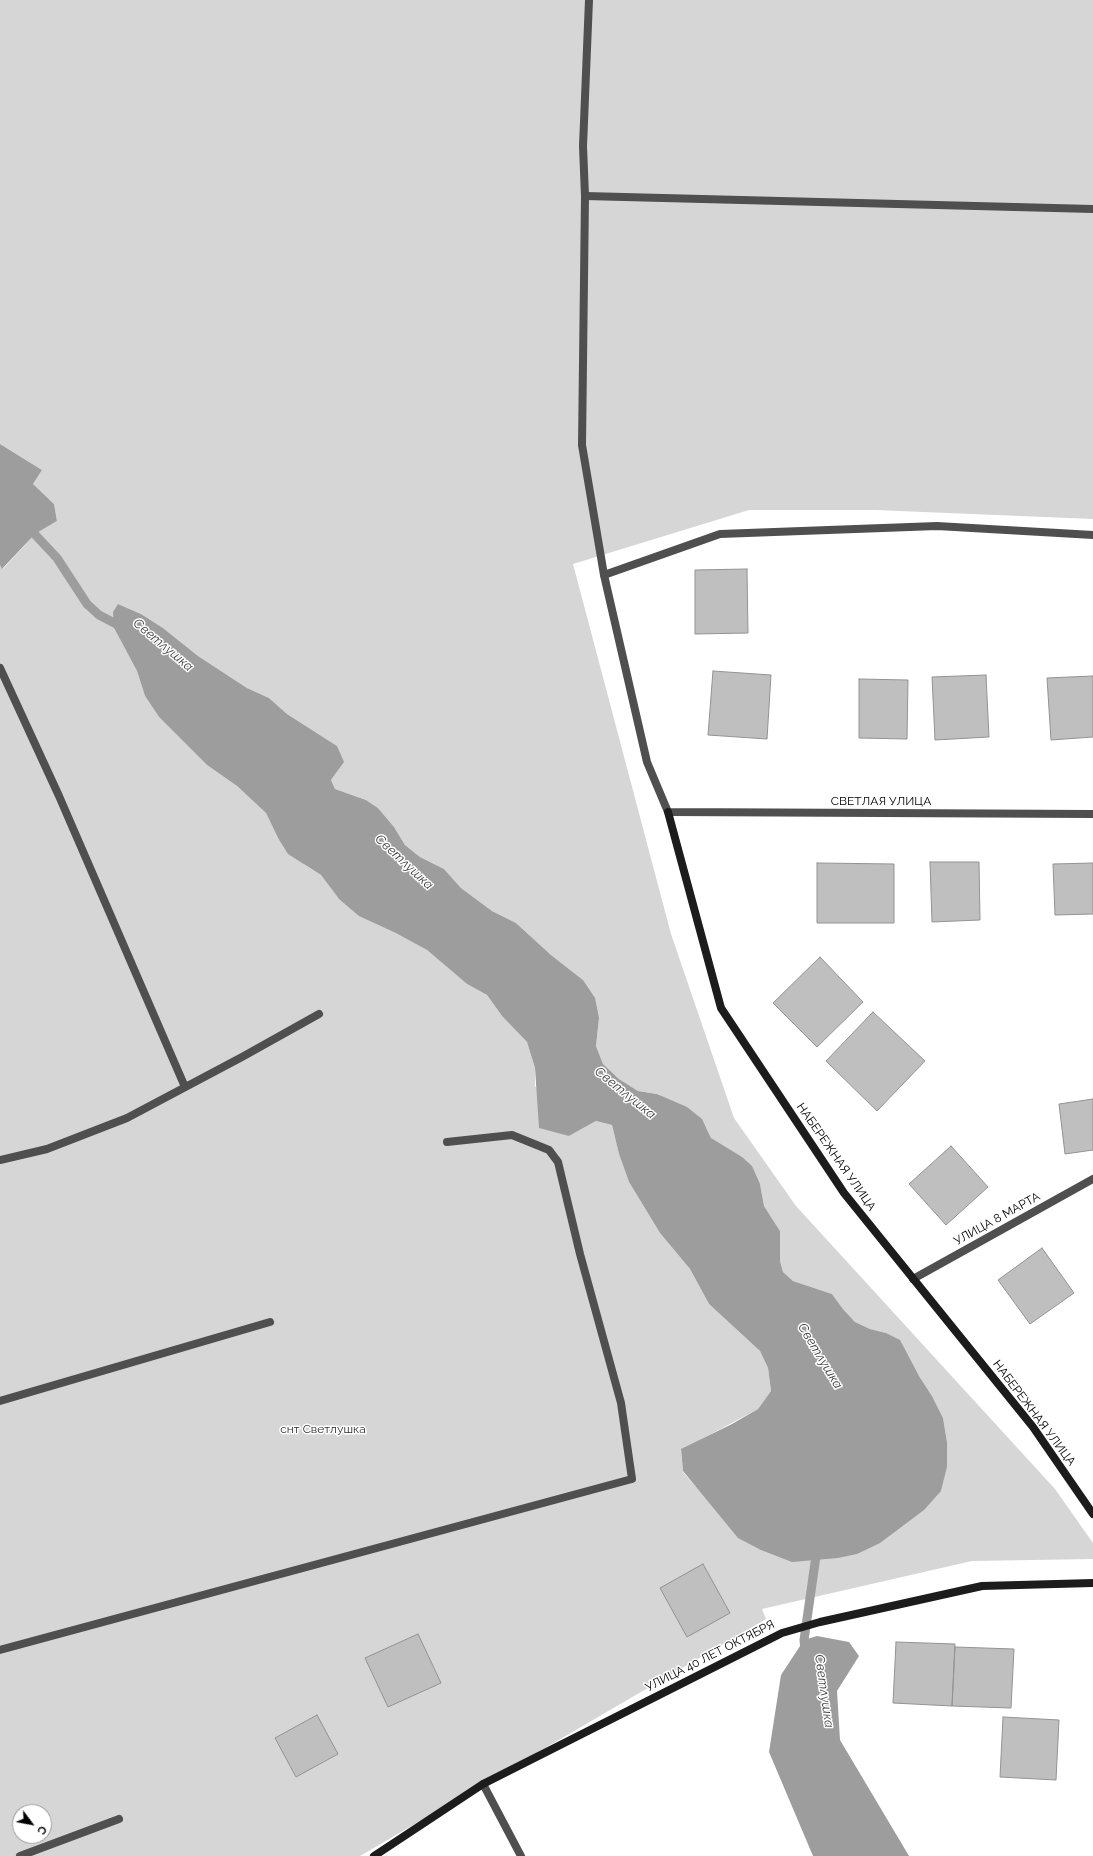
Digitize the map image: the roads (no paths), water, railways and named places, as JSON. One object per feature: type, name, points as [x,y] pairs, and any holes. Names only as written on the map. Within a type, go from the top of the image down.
[{"type":"street","points":[[588,0],[583,146],[585,196],[582,445],[604,575],[647,762],[668,812]]},
{"type":"street","points":[[585,196],[1093,208]]},
{"type":"street","points":[[604,575],[720,534],[937,526],[1093,535]]},
{"type":"street","points":[[0,668],[59,796],[185,1087]]},
{"type":"street","name":"СВЕТЛАЯ УЛИЦА","points":[[668,812],[1093,814]]},
{"type":"street","name":"НАБЕРЕЖНАЯ УЛИЦА","points":[[668,812],[721,1008],[844,1193],[1033,1427],[1093,1514]]},
{"type":"street","points":[[0,1160],[47,1149],[120,1120],[242,1057],[319,1014]]},
{"type":"street","points":[[0,1650],[632,1479],[621,1403],[580,1254],[558,1162],[549,1150],[512,1135],[447,1142]]},
{"type":"street","name":"УЛИЦА 8 МАРТА","points":[[913,1279],[1093,1179]]},
{"type":"street","points":[[0,1401],[270,1322]]},
{"type":"street","name":"УЛИЦА 40 ЛЕТ ОКТЯБРЯ","points":[[374,1856],[483,1784],[782,1633],[820,1622],[982,1586],[1093,1583]]},
{"type":"street","points":[[483,1784],[521,1856]]},
{"type":"street","points":[[20,1856],[119,1819]]},
{"type":"water","points":[[0,444],[42,470],[33,484],[54,504],[57,521],[35,534],[2,569],[0,565]]},
{"type":"water","points":[[118,604],[141,614],[163,628],[198,656],[247,688],[269,698],[287,714],[337,746],[344,762],[331,780],[335,789],[366,800],[378,808],[394,827],[405,845],[420,857],[444,869],[461,888],[492,911],[516,923],[551,955],[583,980],[595,998],[599,1018],[596,1046],[603,1064],[619,1079],[638,1091],[657,1094],[687,1107],[702,1119],[711,1138],[742,1157],[752,1166],[760,1184],[764,1206],[780,1231],[780,1261],[783,1272],[793,1281],[832,1294],[855,1322],[870,1329],[886,1333],[900,1340],[943,1418],[947,1442],[947,1467],[941,1491],[924,1510],[880,1543],[857,1554],[838,1558],[792,1562],[761,1550],[738,1538],[683,1471],[681,1449],[732,1424],[758,1409],[771,1391],[768,1368],[760,1351],[709,1304],[690,1269],[660,1233],[629,1182],[619,1154],[612,1125],[596,1121],[569,1136],[539,1128],[535,1068],[527,1042],[502,1016],[487,995],[467,984],[427,950],[396,933],[359,916],[339,899],[321,875],[288,854],[278,838],[266,813],[237,786],[207,765],[159,717],[145,696],[137,671],[114,628],[113,612]]},
{"type":"water","points":[[817,1636],[849,1642],[859,1656],[837,1691],[840,1740],[909,1856],[813,1856],[769,1752],[781,1675],[804,1640]]},
{"type":"waterway","name":"Светлушка","points":[[27,526],[57,558],[87,604],[99,615],[124,628]]},
{"type":"waterway","name":"Светлушка","points":[[805,1651],[804,1640],[817,1549]]},
{"type":"park label","name":"снт Светлушка","points":[[323,1429]]}]
